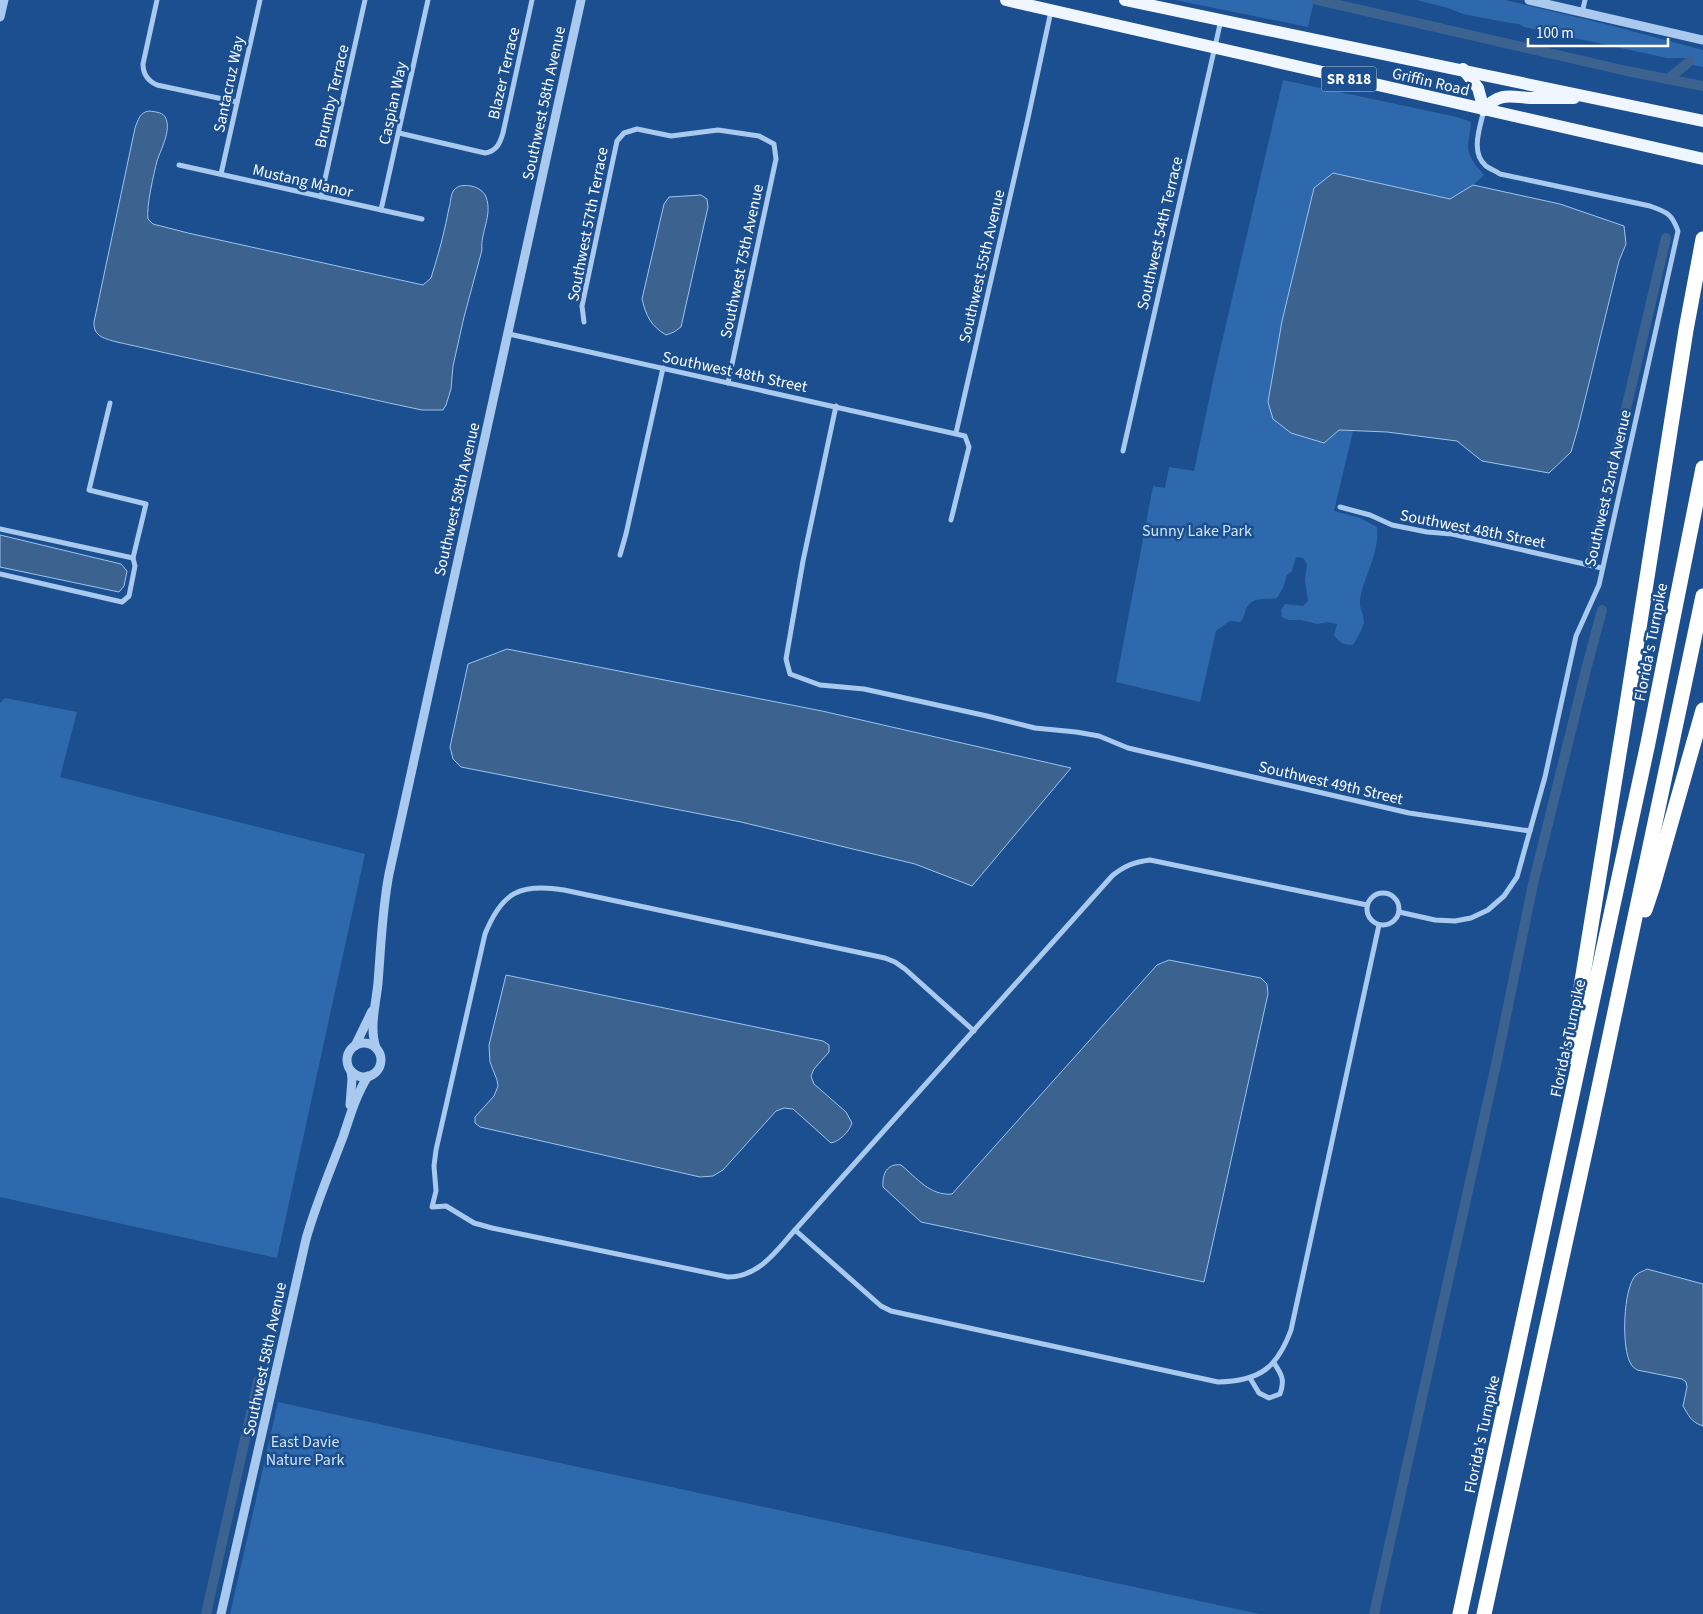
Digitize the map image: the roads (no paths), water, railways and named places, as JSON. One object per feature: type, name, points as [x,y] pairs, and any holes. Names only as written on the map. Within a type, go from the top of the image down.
[{"type":"highway","points":[[1571,1100],[1574,1030],[1623,734],[1686,330],[1703,239]]},
{"type":"highway","name":"Florida's Turnpike","points":[[1460,1614],[1648,742],[1703,468]]},
{"type":"highway","points":[[1484,1614],[1703,596]]},
{"type":"highway","points":[[1626,960],[1653,886],[1703,710]]},
{"type":"main road","name":"Griffin Road","points":[[1006,0],[1703,159]]},
{"type":"main road","name":"Griffin Road","points":[[1125,0],[1463,69],[1703,121]]},
{"type":"main road","points":[[1463,69],[1478,88],[1484,110],[1495,99],[1507,96],[1599,98]]},
{"type":"street","points":[[0,17],[4,0]]},
{"type":"street","points":[[157,0],[143,64],[143,71],[146,77],[157,85],[237,102]]},
{"type":"street","name":"Santacruz Way","points":[[221,174],[260,0]]},
{"type":"street","name":"Brumby Terrace","points":[[321,196],[365,0]]},
{"type":"street","name":"Caspian Way","points":[[381,210],[428,0]]},
{"type":"street","name":"Blazer Terrace","points":[[399,133],[485,152],[498,146],[503,133],[532,0]]},
{"type":"street","name":"Southwest 58th Avenue","points":[[376,1048],[373,1040],[374,1006],[378,986],[384,904],[389,874],[581,0]]},
{"type":"street","points":[[1529,0],[1703,40]]},
{"type":"street","points":[[1582,13],[1585,0]]},
{"type":"street","name":"Southwest 55th Avenue","points":[[956,432],[1051,11]]},
{"type":"street","name":"Southwest 54th Terrace","points":[[1123,451],[1221,20]]},
{"type":"street","name":"Southwest 52nd Avenue","points":[[1399,912],[1435,920],[1454,921],[1471,918],[1488,910],[1504,896],[1517,877],[1545,777],[1576,636],[1598,585],[1678,232],[1674,219],[1665,211],[1650,206],[1500,174],[1485,166],[1478,154],[1478,135],[1484,110]]},
{"type":"street","name":"Southwest 57th Terrace","points":[[584,322],[582,306],[617,141],[624,133],[637,129],[671,136],[718,130],[760,136],[774,144]]},
{"type":"street","name":"Southwest 75th Avenue","points":[[728,383],[776,158],[774,144]]},
{"type":"street","name":"Mustang Manor","points":[[179,165],[422,219]]},
{"type":"street","name":"Southwest 48th Street","points":[[509,334],[956,432]]},
{"type":"street","points":[[620,555],[662,368]]},
{"type":"street","points":[[0,574],[122,602],[129,596],[135,566],[133,558],[146,504],[89,490],[110,403]]},
{"type":"street","name":"Southwest 49th Street","points":[[836,406],[803,561],[786,659],[790,674],[820,685],[864,689],[1035,728],[1099,736],[1128,748],[1409,813],[1530,831]]},
{"type":"street","points":[[951,520],[969,446],[965,436],[956,432]]},
{"type":"street","name":"Southwest 48th Street","points":[[1340,507],[1370,515],[1392,525],[1427,532],[1452,534],[1602,568]]},
{"type":"street","points":[[0,528],[133,558]]},
{"type":"street","points":[[974,1030],[905,968],[884,958],[548,888],[534,888],[521,891],[510,896],[500,904],[485,934],[436,1150],[434,1166],[436,1191],[432,1207],[446,1206],[474,1223],[492,1228],[728,1277],[740,1277],[762,1265],[795,1230],[1112,876],[1124,867],[1150,860],[1367,905]]},
{"type":"street","points":[[1380,892],[1386,893],[1392,895],[1397,900],[1399,912],[1397,918],[1392,923],[1379,925],[1371,920],[1368,915],[1367,905],[1374,895],[1380,892]]},
{"type":"street","points":[[795,1230],[891,1312],[1218,1382],[1235,1382],[1261,1373],[1274,1363],[1284,1348],[1291,1330],[1379,925]]},
{"type":"street","name":"Southwest 58th Avenue","points":[[355,1046],[374,1006]]},
{"type":"street","points":[[362,1043],[370,1044],[376,1048],[380,1056],[380,1064],[376,1072],[368,1076],[356,1075],[351,1071],[348,1066],[348,1054],[355,1046],[362,1043]]},
{"type":"street","name":"Southwest 58th Avenue","points":[[350,1115],[351,1071]]},
{"type":"street","name":"Southwest 58th Avenue","points":[[221,1614],[306,1239],[350,1115],[360,1089],[368,1076]]},
{"type":"street","points":[[1250,1378],[1259,1393],[1269,1398],[1280,1394],[1283,1384],[1281,1374],[1274,1363]]},
{"type":"waterway","points":[[1317,0],[1627,71],[1703,86]]},
{"type":"waterway","points":[[1668,79],[1690,61]]},
{"type":"waterway","points":[[1592,554],[1666,238]]},
{"type":"waterway","points":[[1374,1614],[1497,1060],[1533,884],[1602,610]]},
{"type":"waterway","points":[[206,1614],[258,1381]]},
{"type":"park label","name":"Sunny Lake Park","points":[[1197,530]]},
{"type":"park label","name":"East Davie Nature Park","points":[[305,1450]]}]
